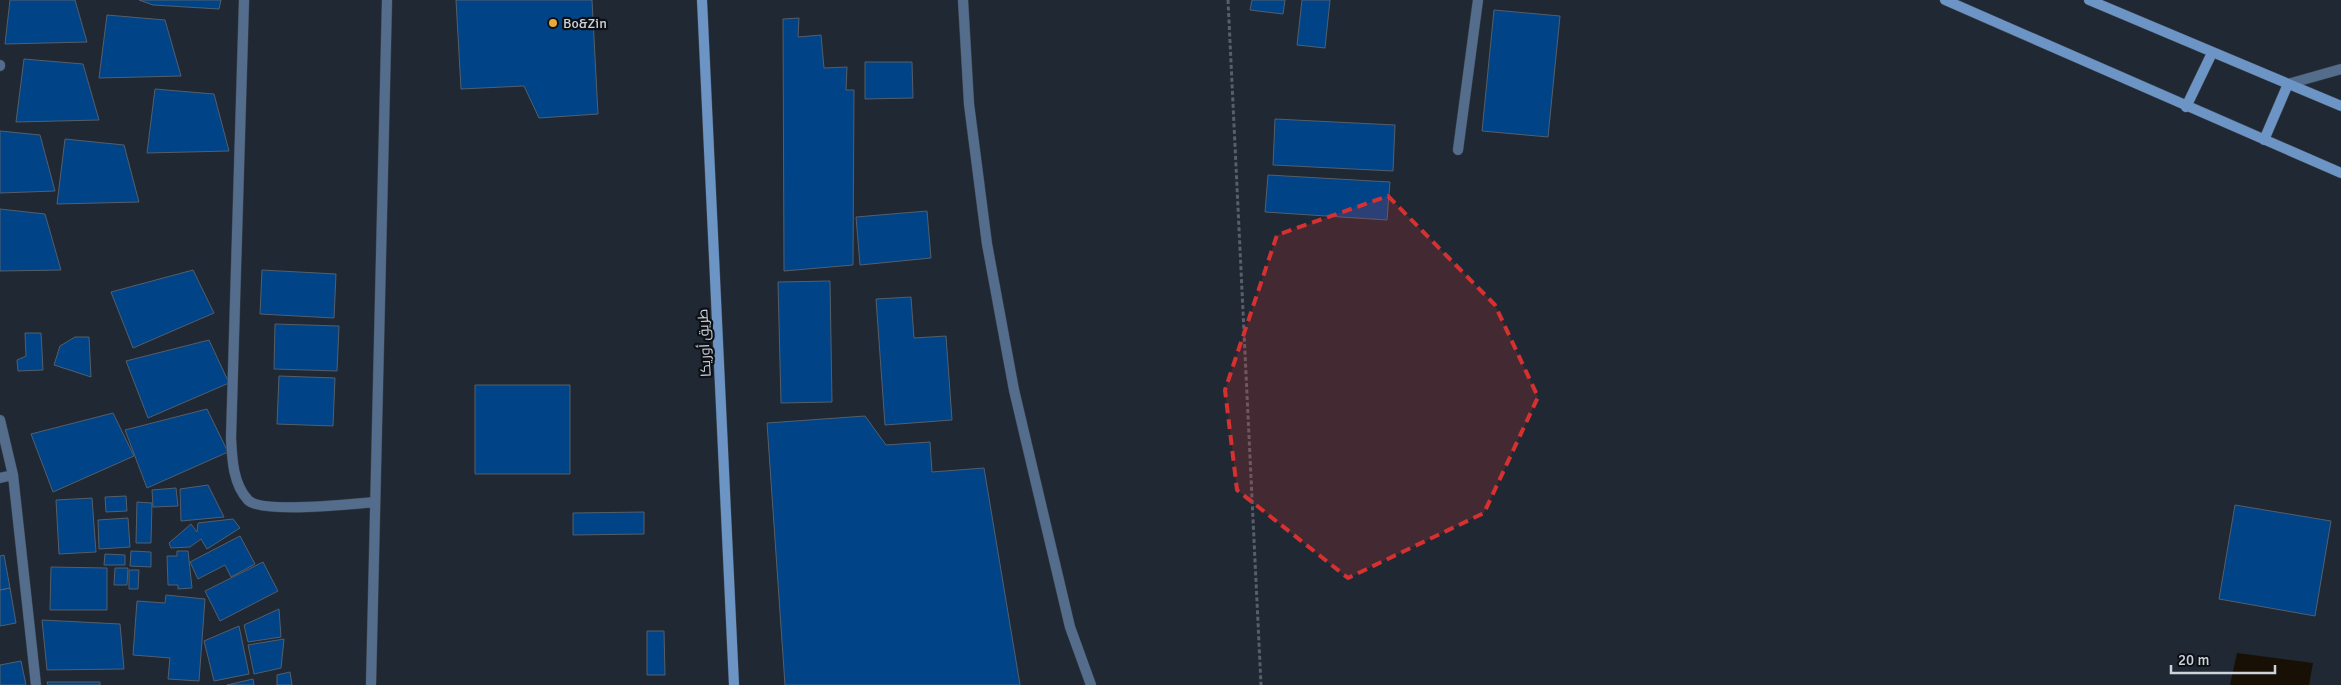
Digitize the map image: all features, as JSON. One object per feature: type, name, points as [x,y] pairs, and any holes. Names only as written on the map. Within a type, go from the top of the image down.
[{"type":"street","points":[[244,0],[231,438],[233,464],[238,486],[254,505],[282,508],[375,502]]},
{"type":"street","points":[[371,685],[387,0]]},
{"type":"street","name":"طريق أوريكا","points":[[702,0],[734,685]]},
{"type":"street","points":[[963,0],[969,104],[987,244],[1014,390],[1070,627],[1091,685]]},
{"type":"street","points":[[1458,150],[1478,0]]},
{"type":"street","points":[[1945,0],[2186,107],[2341,173]]},
{"type":"street","points":[[2089,0],[2341,106]]},
{"type":"street","points":[[2186,107],[2212,53]]},
{"type":"street","points":[[2288,84],[2341,69]]},
{"type":"street","points":[[2264,140],[2288,84]]},
{"type":"street","points":[[0,420],[13,475],[36,685]]},
{"type":"street","points":[[0,478],[13,475]]},
{"type":"path","points":[[1228,0],[1261,685]]},
{"type":"highlighted area","points":[[1388,196],[1495,305],[1538,397],[1484,513],[1348,578],[1237,490],[1225,390],[1277,235]]},
{"type":"shaded area","points":[[2237,653],[2313,663],[2309,685],[2230,685]]},
{"type":"building","points":[[10,0],[75,0],[87,42],[5,44]]},
{"type":"building","points":[[139,0],[221,0],[219,9],[153,5]]},
{"type":"building","points":[[456,0],[592,0],[598,114],[539,118],[524,86],[461,89]]},
{"type":"building","points":[[1252,0],[1285,0],[1283,14],[1250,10]]},
{"type":"building","points":[[1302,0],[1330,0],[1325,48],[1297,45]]},
{"type":"building","points":[[1494,10],[1560,16],[1548,137],[1482,131]]},
{"type":"building","points":[[107,15],[165,20],[181,76],[99,78]]},
{"type":"building","points":[[799,18],[798,37],[821,35],[824,68],[847,67],[846,90],[854,90],[853,265],[784,271],[783,19]]},
{"type":"building","points":[[24,59],[83,64],[99,120],[16,122]]},
{"type":"building","points":[[865,62],[912,62],[913,98],[865,99]]},
{"type":"building","points":[[155,89],[214,94],[229,151],[147,153]]},
{"type":"building","points":[[1275,119],[1395,125],[1393,171],[1273,165]]},
{"type":"building","points":[[0,131],[40,135],[55,191],[0,193]]},
{"type":"building","points":[[65,139],[124,145],[139,202],[57,204]]},
{"type":"building","points":[[1268,175],[1390,182],[1387,220],[1265,212]]},
{"type":"building","points":[[0,209],[45,214],[61,270],[0,271]]},
{"type":"building","points":[[927,211],[931,258],[860,265],[856,217]]},
{"type":"building","points":[[193,270],[214,313],[133,348],[111,292]]},
{"type":"building","points":[[262,270],[336,274],[334,318],[260,314]]},
{"type":"building","points":[[830,281],[832,402],[781,403],[778,282]]},
{"type":"building","points":[[911,297],[914,338],[946,336],[952,420],[885,425],[876,299]]},
{"type":"building","points":[[275,324],[339,326],[337,371],[274,369]]},
{"type":"building","points":[[25,333],[41,333],[43,370],[18,371],[17,360],[26,356]]},
{"type":"building","points":[[75,337],[89,337],[91,377],[54,365],[60,346]]},
{"type":"building","points":[[209,340],[229,383],[148,418],[126,361]]},
{"type":"building","points":[[279,376],[335,378],[333,426],[277,424]]},
{"type":"building","points":[[475,385],[570,385],[570,474],[475,474]]},
{"type":"building","points":[[207,409],[228,452],[147,488],[125,430]]},
{"type":"building","points":[[113,413],[134,456],[53,492],[31,434]]},
{"type":"building","points":[[865,416],[886,445],[930,442],[932,472],[984,468],[1020,685],[785,685],[767,423]]},
{"type":"building","points":[[208,485],[224,517],[181,521],[180,489]]},
{"type":"building","points":[[176,488],[178,506],[153,507],[152,490]]},
{"type":"building","points":[[126,496],[127,511],[106,512],[105,497]]},
{"type":"building","points":[[92,498],[96,552],[59,554],[56,500]]},
{"type":"building","points":[[137,502],[152,503],[151,543],[136,543]]},
{"type":"building","points":[[2235,505],[2331,521],[2315,616],[2219,599]]},
{"type":"building","points":[[644,512],[644,534],[573,535],[573,513]]},
{"type":"building","points":[[128,518],[130,547],[99,549],[98,520]]},
{"type":"building","points":[[233,519],[240,528],[207,549],[201,539],[190,547],[171,548],[169,543],[191,524],[197,532],[198,523]]},
{"type":"building","points":[[240,536],[255,564],[231,577],[225,565],[198,579],[190,562]]},
{"type":"building","points":[[131,551],[151,552],[151,567],[130,566]]},
{"type":"building","points":[[177,551],[188,551],[192,588],[178,589],[178,585],[168,585],[167,556],[177,556]]},
{"type":"building","points":[[105,554],[125,555],[125,565],[104,565]]},
{"type":"building","points":[[4,555],[10,588],[0,590],[0,556]]},
{"type":"building","points":[[263,562],[278,591],[220,621],[205,591]]},
{"type":"building","points":[[51,567],[107,568],[107,610],[50,610]]},
{"type":"building","points":[[115,568],[128,568],[127,585],[114,585]]},
{"type":"building","points":[[129,570],[139,570],[138,589],[129,589]]},
{"type":"building","points":[[10,588],[16,623],[0,626],[0,590]]},
{"type":"building","points":[[166,595],[205,599],[199,681],[168,679],[170,658],[133,655],[137,601],[165,603]]},
{"type":"building","points":[[279,609],[281,637],[248,642],[244,625]]},
{"type":"building","points":[[42,620],[120,624],[124,669],[47,670]]},
{"type":"building","points":[[239,626],[249,674],[214,681],[204,641]]},
{"type":"building","points":[[647,631],[664,631],[665,675],[647,675]]},
{"type":"building","points":[[284,639],[281,668],[254,674],[248,645]]},
{"type":"building","points":[[21,661],[26,685],[0,685],[0,665]]},
{"type":"building","points":[[290,672],[292,685],[277,685],[277,675]]},
{"type":"building","points":[[253,679],[254,685],[227,685]]},
{"type":"building","points":[[47,682],[100,682],[100,685],[48,685]]},
{"type":"place","name":"Bo&Zin","points":[[553,23]]}]
